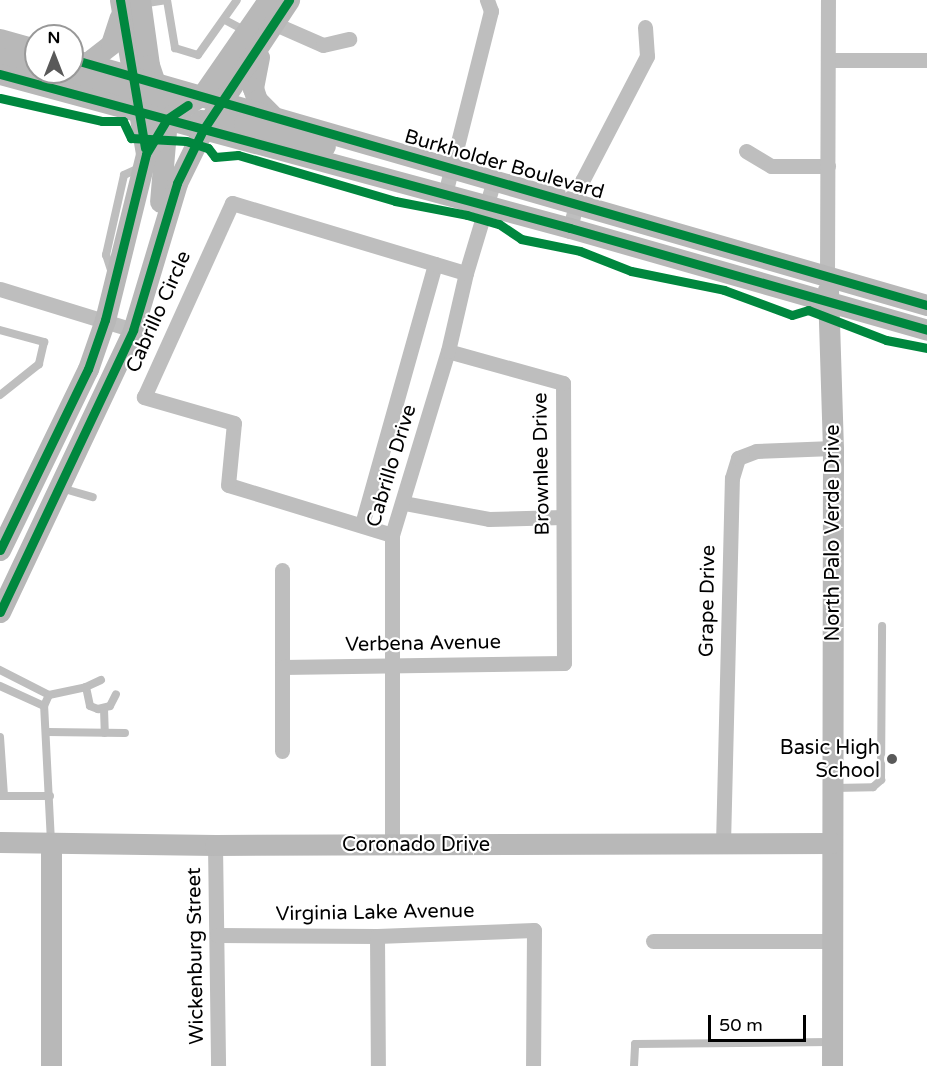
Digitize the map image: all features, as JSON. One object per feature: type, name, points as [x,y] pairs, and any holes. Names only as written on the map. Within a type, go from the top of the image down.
[{"type":"street","points":[[0,612],[133,330],[151,262],[177,183],[206,125],[224,100],[255,39],[268,0]]},
{"type":"street","points":[[0,550],[88,369],[116,284],[144,160],[167,119],[196,100],[255,39],[275,24],[289,0]]},
{"type":"street","points":[[445,194],[491,11],[487,0]]},
{"type":"street","name":"North Palo Verde Drive","points":[[828,0],[827,277],[833,448],[832,1066]]},
{"type":"street","points":[[84,58],[111,44],[130,3]]},
{"type":"street","points":[[130,3],[133,83],[140,114],[144,160]]},
{"type":"street","points":[[130,3],[167,119],[165,170],[151,262]]},
{"type":"street","points":[[275,24],[323,45],[349,39]]},
{"type":"street","points":[[570,228],[582,181],[647,56],[645,27]]},
{"type":"street","points":[[0,39],[24,46]]},
{"type":"street","points":[[255,39],[253,88],[257,100],[272,115]]},
{"type":"street","points":[[0,58],[24,64]]},
{"type":"street","points":[[828,60],[927,60]]},
{"type":"street","name":"Burkholder Boulevard","points":[[84,63],[157,90],[196,100],[224,100],[405,155],[927,305]]},
{"type":"street","points":[[0,74],[140,114],[206,125],[927,330]]},
{"type":"street","points":[[84,76],[133,83]]},
{"type":"street","points":[[206,125],[244,123],[369,158],[405,155]]},
{"type":"street","points":[[746,151],[771,166],[828,166]]},
{"type":"street","name":"Cabrillo Drive","points":[[392,845],[390,667],[392,535],[404,503],[448,351],[466,273],[494,180]]},
{"type":"street","name":"Cabrillo Circle","points":[[392,535],[228,485],[234,423],[144,397],[232,203],[466,273]]},
{"type":"street","points":[[362,524],[435,264]]},
{"type":"street","points":[[0,289],[133,330]]},
{"type":"street","name":"Brownlee Drive","points":[[448,351],[563,383],[564,663]]},
{"type":"street","name":"Grape Drive","points":[[723,843],[735,468],[738,458],[756,451],[833,448]]},
{"type":"street","points":[[404,503],[489,519],[563,517]]},
{"type":"street","points":[[282,570],[282,751]]},
{"type":"street","name":"Verbena Avenue","points":[[282,667],[564,663]]},
{"type":"street","name":"Coronado Drive","points":[[0,842],[215,845],[832,843]]},
{"type":"street","points":[[51,843],[51,1066]]},
{"type":"street","name":"Wickenburg Street","points":[[215,845],[218,1066]]},
{"type":"street","name":"Virginia Lake Avenue","points":[[217,935],[377,936],[534,930],[533,1066]]},
{"type":"street","points":[[377,936],[378,1066]]},
{"type":"street","points":[[653,940],[831,941]]},
{"type":"lane","points":[[130,3],[166,0],[175,48],[198,55],[237,0]]},
{"type":"lane","points":[[225,20],[255,39]]},
{"type":"lane","points":[[0,340],[1,330],[44,342],[39,363],[0,395]]},
{"type":"lane","points":[[60,488],[93,497]]},
{"type":"lane","points":[[832,788],[873,787],[881,780],[882,626]]},
{"type":"lane","points":[[0,670],[49,695],[86,687],[101,680]]},
{"type":"lane","points":[[14,692],[19,680]]},
{"type":"lane","points":[[0,686],[44,706]]},
{"type":"lane","points":[[86,687],[90,706],[104,709],[113,704],[116,694]]},
{"type":"lane","points":[[49,695],[44,706],[48,732],[51,843]]},
{"type":"lane","points":[[104,709],[105,733]]},
{"type":"lane","points":[[48,732],[125,733]]},
{"type":"lane","points":[[0,737],[2,796],[50,796]]},
{"type":"lane","points":[[634,1066],[634,1044],[832,1042]]},
{"type":"cycle path","points":[[120,0],[145,148]]},
{"type":"cycle path","points":[[0,612],[133,330],[177,183],[203,130],[289,0]]},
{"type":"cycle path","points":[[84,62],[927,305]]},
{"type":"cycle path","points":[[0,74],[570,228],[927,330]]},
{"type":"cycle path","points":[[0,98],[102,121],[123,121],[131,138],[186,141],[208,148],[215,157],[238,155],[395,201],[467,215],[499,224],[521,239],[580,251],[631,271],[724,290],[792,315],[808,310],[886,340],[927,348]]},
{"type":"cycle path","points":[[0,550],[88,369],[105,320],[146,154],[167,119],[188,105]]},
{"type":"place","name":"Basic High School","points":[[892,759]]}]
